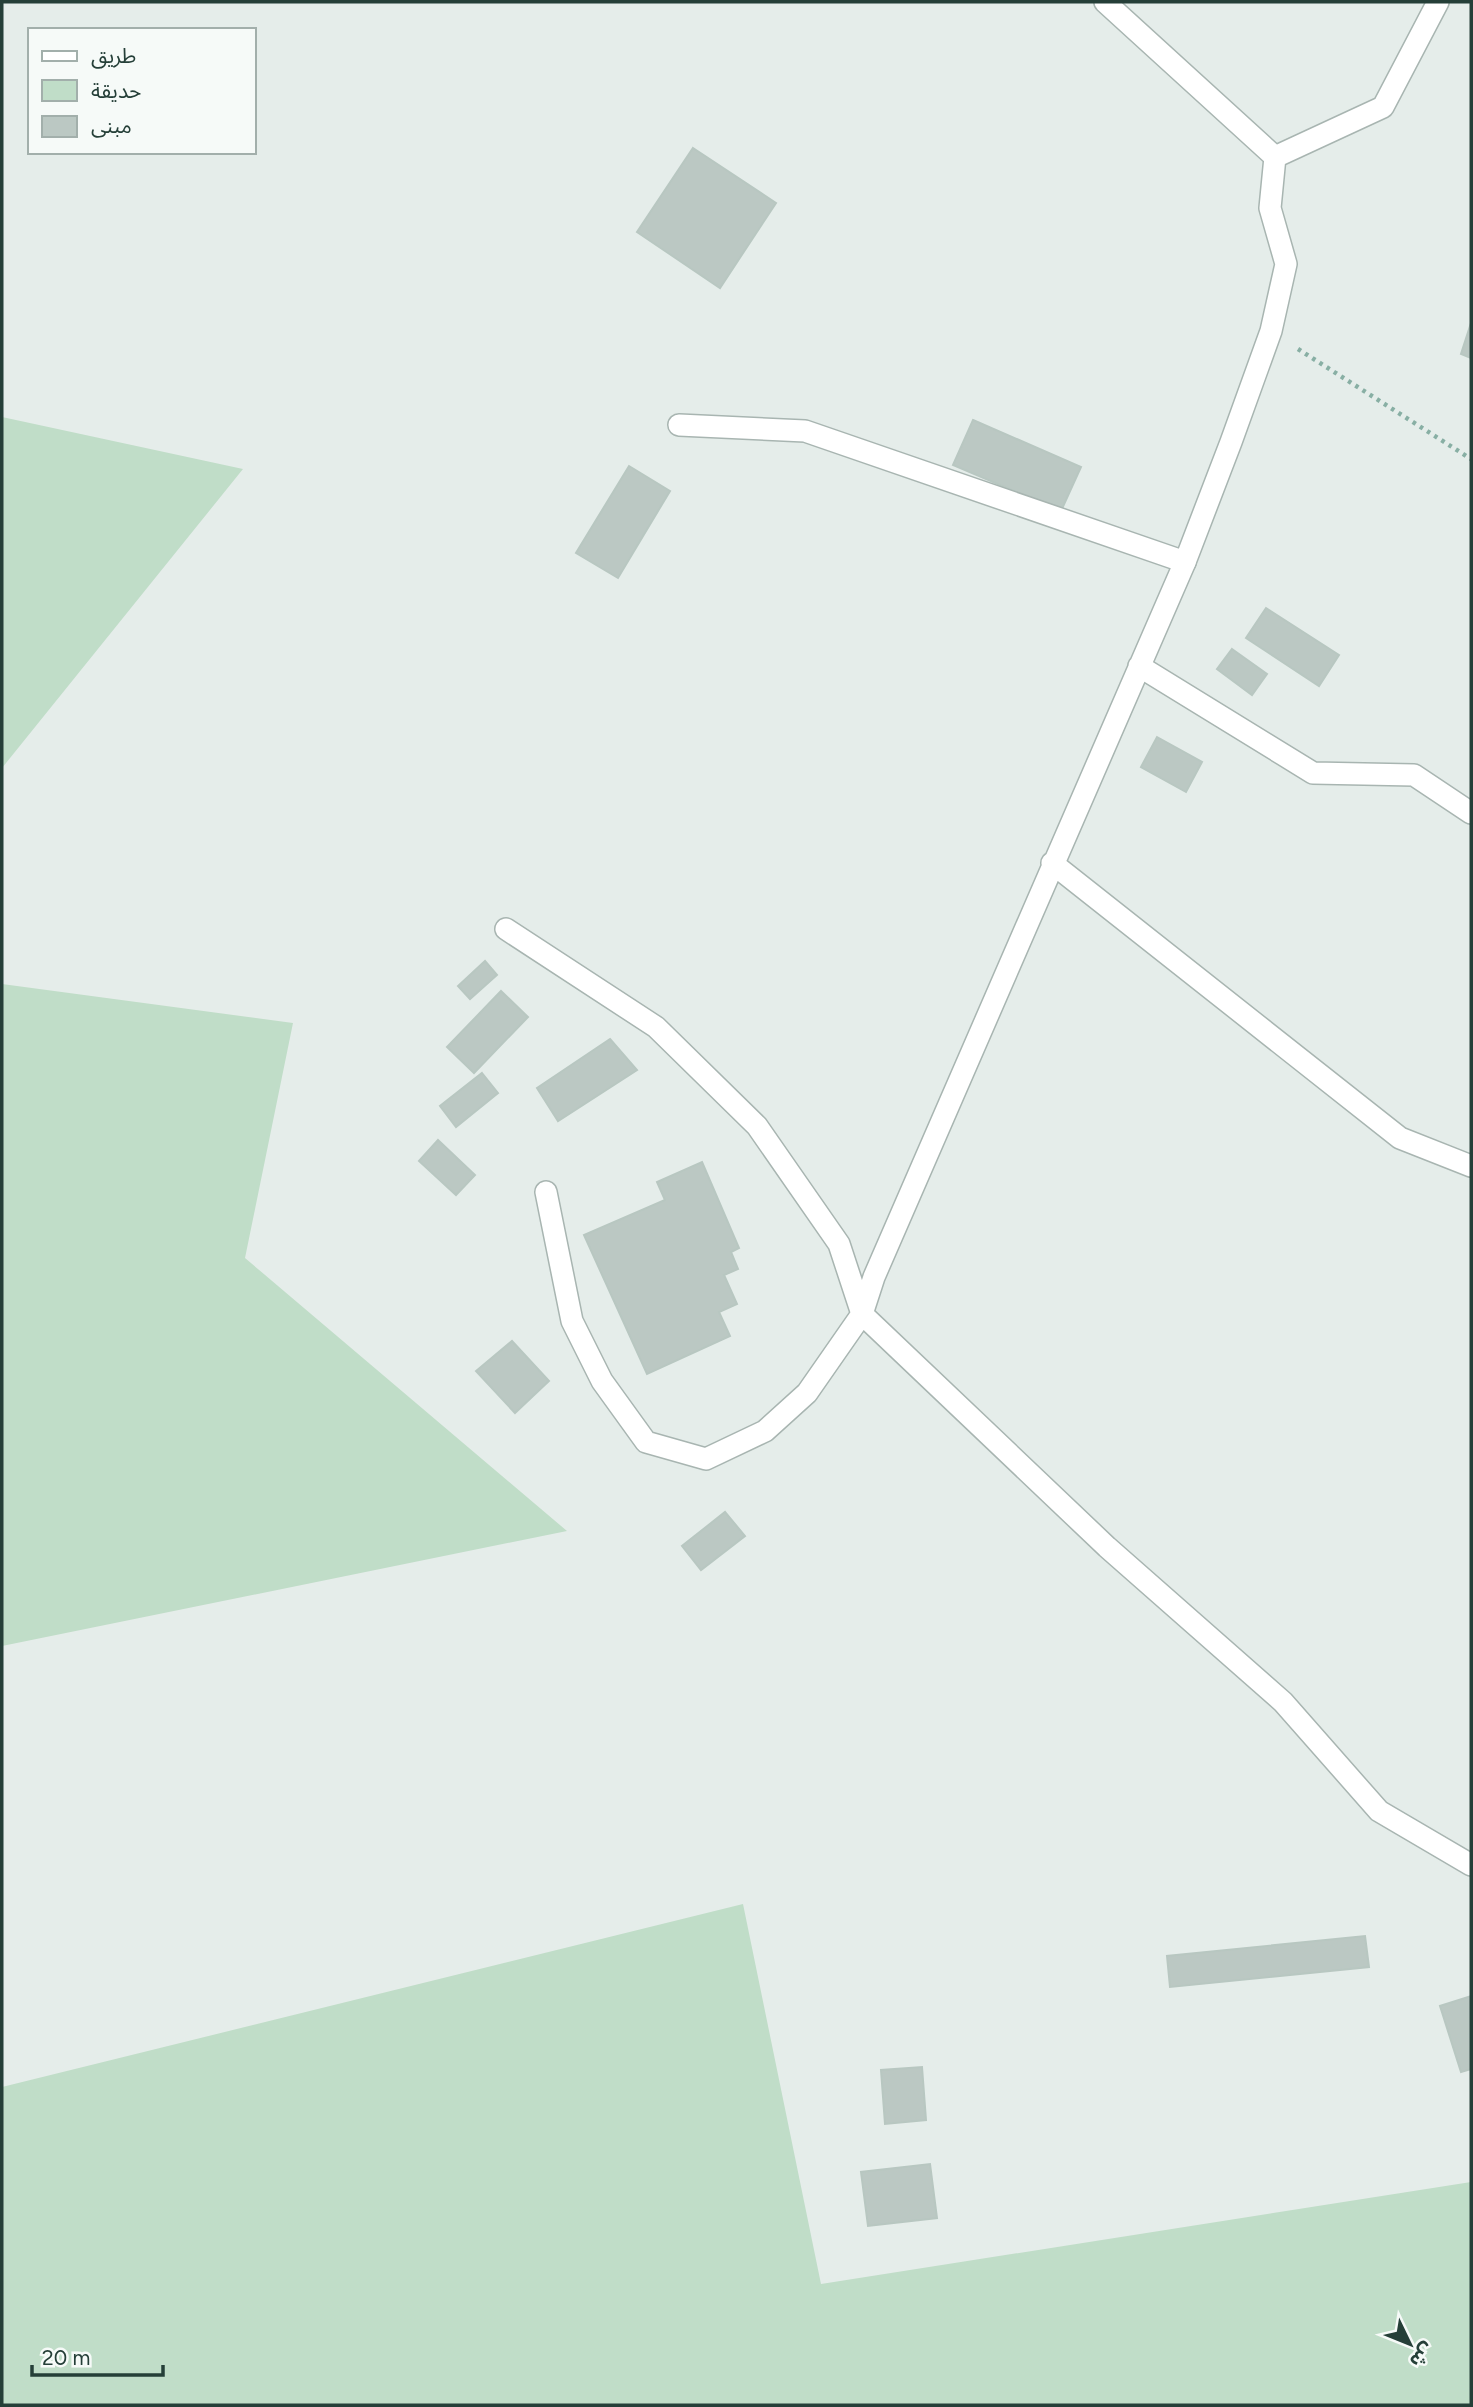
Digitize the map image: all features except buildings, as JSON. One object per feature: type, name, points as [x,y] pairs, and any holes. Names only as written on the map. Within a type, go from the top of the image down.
[{"type":"street","points":[[1105,2],[1275,156]]},
{"type":"street","points":[[1275,156],[1383,107],[1438,2]]},
{"type":"street","points":[[546,1192],[572,1321],[602,1381],[646,1442],[706,1459],[765,1430],[807,1393],[862,1314],[874,1277],[1185,562],[1270,331],[1286,264],[1270,208],[1275,156]]},
{"type":"street","points":[[679,425],[805,431],[1185,562]]},
{"type":"street","points":[[1139,666],[1313,773],[1413,775],[1471,814]]},
{"type":"street","points":[[1052,863],[1400,1138],[1471,1166]]},
{"type":"street","points":[[506,929],[656,1027],[757,1126],[839,1244],[862,1314],[1107,1547],[1283,1702],[1379,1811],[1471,1865]]},
{"type":"path","points":[[1270,331],[1471,459]]},
{"type":"green space","points":[[2,417],[243,469],[2,768]]},
{"type":"green space","points":[[2,984],[293,1023],[245,1258],[567,1531],[2,1646]]},
{"type":"green space","points":[[743,1904],[821,2284],[1471,2182],[1471,2405],[2,2405],[2,2087]]}]
